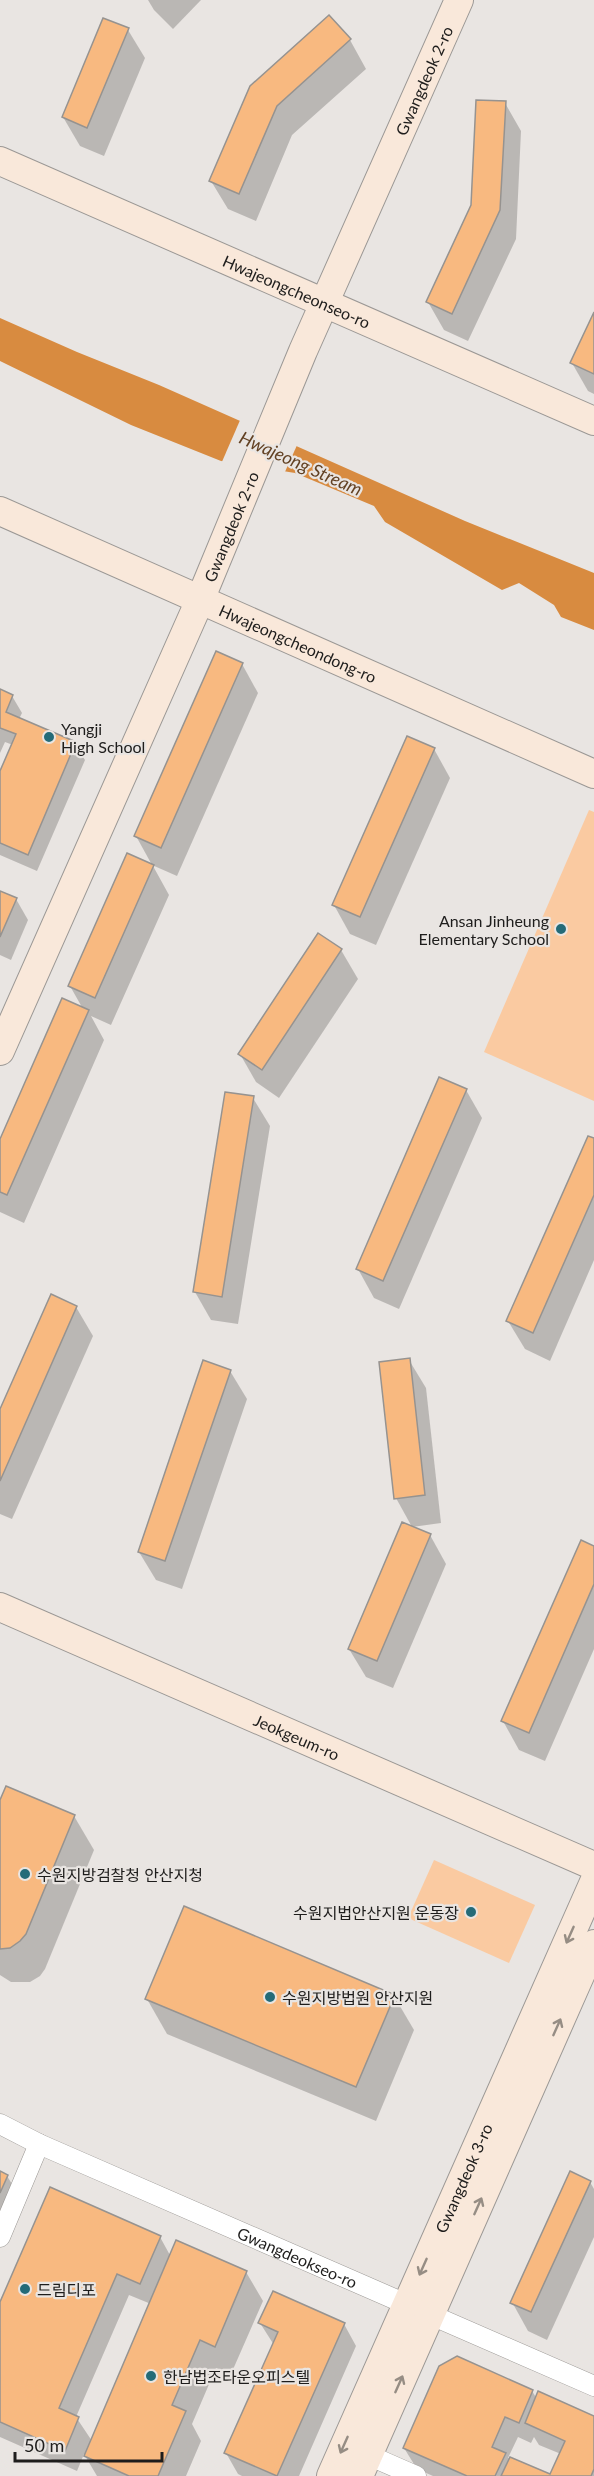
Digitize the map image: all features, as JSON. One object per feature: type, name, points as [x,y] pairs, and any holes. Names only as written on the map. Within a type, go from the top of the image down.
[{"type":"street","name":"Gwangdeok 2-ro","points":[[0,1051],[200,600],[288,388],[459,0]]},
{"type":"street","name":"Hwajeongcheonseo-ro","points":[[0,161],[594,421]]},
{"type":"street","name":"Hwajeongcheondong-ro","points":[[0,512],[594,774]]},
{"type":"street","name":"Jeokgeum-ro","points":[[0,1607],[594,1866]]},
{"type":"street","name":"Gwangdeok 3-ro","points":[[363,2466],[418,2309],[594,1882]]},
{"type":"street","name":"Gwangdeok 3-ro","points":[[331,2476],[418,2309],[594,1944]]},
{"type":"street","name":"Gwangdeokseo-ro","points":[[0,2124],[39,2144],[594,2386]]},
{"type":"street","points":[[0,2237],[39,2144]]},
{"type":"street","points":[[363,2466],[416,2476]]},
{"type":"shaded area","name":"Ansan Jinheung Elementary School","points":[[589,810],[594,812],[594,1101],[484,1052]]},
{"type":"shaded area","name":"수원지법안산지원 운동장","points":[[434,1860],[535,1905],[509,1963],[408,1918]]},
{"type":"water","name":"Hwajeong Stream","points":[[0,318],[159,385],[465,521],[594,573],[594,630],[561,617],[554,605],[519,583],[502,590],[385,522],[374,506],[295,473],[221,461],[131,425],[0,361]]},
{"type":"pier","points":[[241,418],[298,443],[284,474],[221,464]]},
{"type":"building","points":[[329,15],[351,39],[277,106],[239,194],[209,181],[250,86]]},
{"type":"building","points":[[103,18],[129,28],[87,128],[62,117]]},
{"type":"building","points":[[476,100],[506,101],[500,210],[452,314],[426,302],[471,205]]},
{"type":"building","points":[[594,312],[594,374],[570,363]]},
{"type":"building","points":[[216,651],[243,663],[161,848],[134,836]]},
{"type":"building","name":"Yangji High School","points":[[0,689],[13,695],[6,712],[76,742],[28,855],[0,843],[0,771],[16,734],[0,728]]},
{"type":"building","points":[[407,736],[435,748],[360,917],[332,905]]},
{"type":"building","points":[[127,853],[154,865],[95,998],[68,986]]},
{"type":"building","points":[[0,891],[17,898],[0,937]]},
{"type":"building","points":[[318,933],[342,949],[262,1070],[238,1054]]},
{"type":"building","points":[[62,998],[89,1010],[7,1195],[0,1192],[0,1139]]},
{"type":"building","points":[[439,1077],[467,1089],[383,1281],[356,1269]]},
{"type":"building","points":[[225,1092],[254,1096],[222,1297],[193,1292]]},
{"type":"building","points":[[588,1136],[594,1138],[594,1195],[533,1333],[506,1321]]},
{"type":"building","points":[[51,1294],[77,1306],[0,1481],[0,1409]]},
{"type":"building","points":[[410,1358],[425,1495],[394,1499],[379,1362]]},
{"type":"building","points":[[203,1360],[231,1370],[165,1561],[138,1552]]},
{"type":"building","points":[[402,1522],[431,1534],[377,1661],[348,1649]]},
{"type":"building","points":[[581,1540],[594,1546],[594,1584],[529,1733],[501,1721]]},
{"type":"building","name":"수원지방검찰청 안산지청","points":[[6,1786],[75,1815],[26,1934],[10,1948],[0,1949],[0,1800]]},
{"type":"building","name":"수원지방법원 안산지원","points":[[184,1906],[395,1995],[356,2087],[145,1999]]},
{"type":"building","points":[[0,2171],[8,2175],[0,2193]]},
{"type":"building","points":[[570,2171],[591,2181],[531,2312],[510,2303]]},
{"type":"building","points":[[50,2187],[161,2236],[140,2284],[117,2274],[59,2408],[79,2417],[65,2451],[0,2422],[0,2302]]},
{"type":"building","name":"한남법조타운오피스텔","points":[[176,2240],[247,2271],[215,2347],[200,2340],[172,2405],[186,2411],[158,2476],[129,2476],[84,2456]]},
{"type":"building","points":[[273,2291],[345,2323],[277,2476],[224,2453],[278,2332],[258,2323]]},
{"type":"building","points":[[457,2356],[533,2390],[519,2423],[505,2417],[492,2447],[506,2453],[495,2476],[467,2476],[403,2448],[439,2366]]},
{"type":"building","points":[[538,2391],[594,2416],[594,2469],[591,2476],[501,2476],[510,2457],[550,2474],[565,2441],[525,2423]]},
{"type":"place","name":"Yangji High School","points":[[49,737]]},
{"type":"place","name":"Ansan Jinheung Elementary School","points":[[561,929]]},
{"type":"place","name":"수원지방검찰청 안산지청","points":[[25,1874]]},
{"type":"place","name":"수원지법안산지원 운동장","points":[[471,1912]]},
{"type":"place","name":"수원지방법원 안산지원","points":[[270,1997]]},
{"type":"place","name":"드림디포","points":[[25,2289]]},
{"type":"place","name":"한남법조타운오피스텔","points":[[151,2376]]}]
